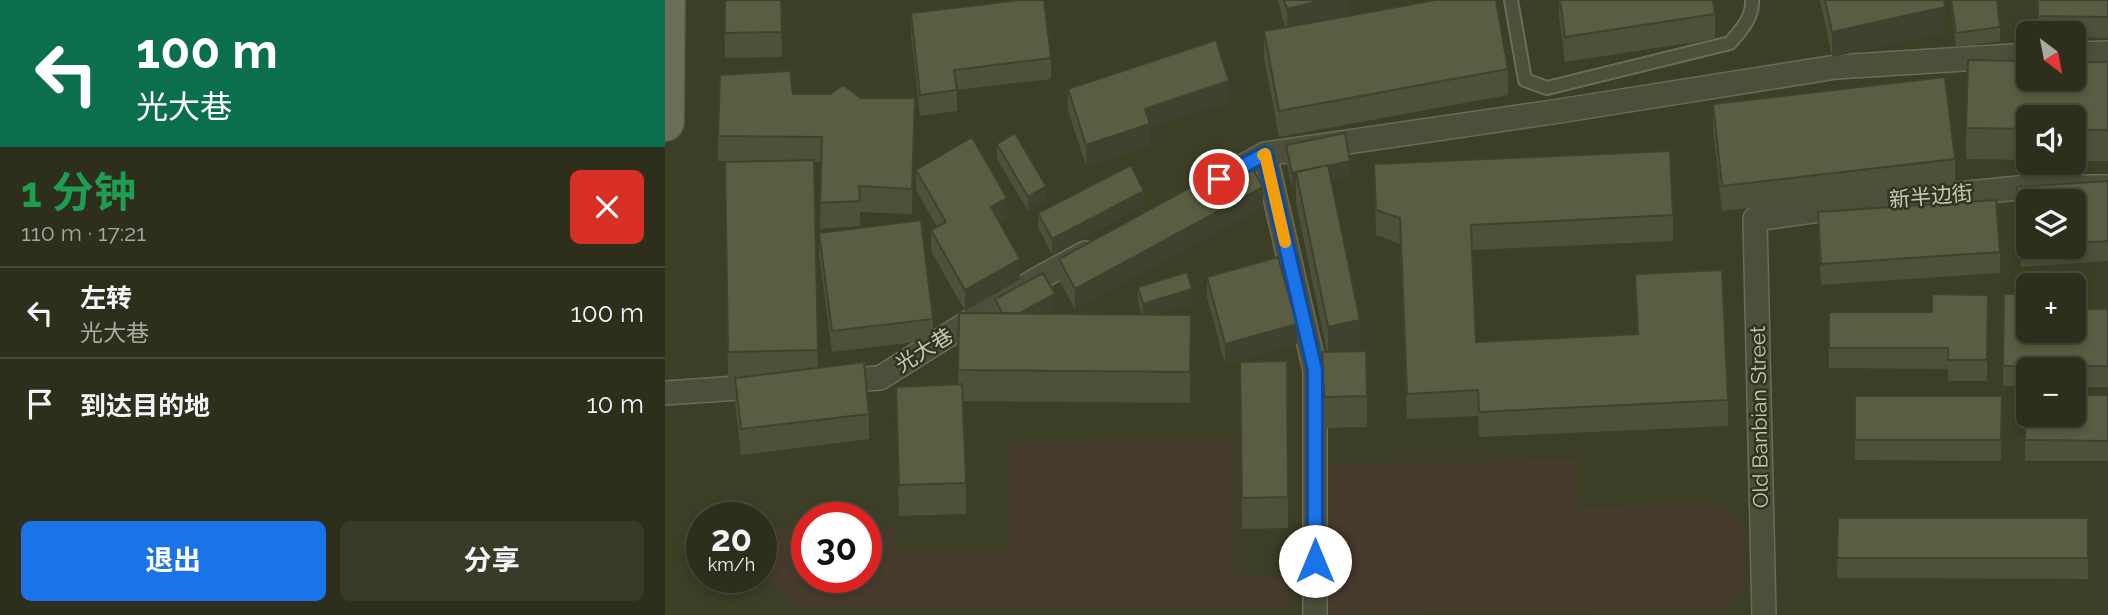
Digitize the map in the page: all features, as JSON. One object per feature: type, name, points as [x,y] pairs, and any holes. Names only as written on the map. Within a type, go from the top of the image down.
[{"type":"main road","points":[[665,122],[666,0]]},
{"type":"street","points":[[2086,54],[2108,53]]},
{"type":"street","points":[[1205,187],[1265,154],[1836,67],[2016,56]]},
{"type":"street","points":[[1265,154],[1315,370],[1315,615]]},
{"type":"street","name":"新半边街","points":[[1755,219],[1877,202],[2015,188],[2108,187]]},
{"type":"street","name":"Old Banbian Street","points":[[1755,219],[1763,615]]},
{"type":"street","name":"光大巷","points":[[813,383],[880,378],[1034,281],[1107,241]]},
{"type":"street","points":[[665,393],[786,384]]},
{"type":"lane","points":[[1511,0],[1525,80],[1547,88],[1730,43],[1746,24],[1753,5],[1752,0]]},
{"type":"shaded area","points":[[1234,441],[1234,577],[1288,577],[1288,606],[798,608],[777,588],[777,528],[791,528],[791,593],[882,593],[882,528],[895,528],[896,553],[1010,553],[1010,442]]},
{"type":"shaded area","points":[[1577,460],[1578,508],[1715,503],[1742,523],[1744,588],[1724,609],[1326,615],[1326,465]]},
{"type":"building","points":[[725,0],[781,0],[782,32],[725,33]]},
{"type":"building","points":[[1021,0],[1044,0],[1051,58],[954,70],[957,90],[920,95],[911,13]]},
{"type":"building","points":[[1284,0],[1323,0],[1287,9]]},
{"type":"building","points":[[1436,0],[1496,0],[1508,69],[1279,111],[1264,31]]},
{"type":"building","points":[[1560,0],[1713,0],[1715,14],[1565,37]]},
{"type":"building","points":[[1825,0],[1944,0],[1945,7],[1832,32]]},
{"type":"building","points":[[1951,0],[1997,0],[2000,27],[1956,33]]},
{"type":"building","points":[[2038,0],[2108,0],[2108,17],[2038,16]]},
{"type":"building","points":[[1216,40],[1229,81],[1145,109],[1150,124],[1086,145],[1068,89]]},
{"type":"building","points":[[1968,60],[2016,61],[2016,91],[2086,91],[2086,62],[2108,62],[2108,130],[2086,130],[2086,105],[2016,105],[2016,129],[1966,128]]},
{"type":"building","points":[[790,71],[793,94],[830,94],[843,85],[861,98],[915,98],[912,189],[859,186],[860,201],[820,203],[822,137],[718,136],[720,75]]},
{"type":"building","points":[[1945,77],[1955,159],[1722,186],[1713,104]]},
{"type":"building","points":[[1015,133],[1046,186],[1028,197],[997,144]]},
{"type":"building","points":[[1345,133],[1350,161],[1292,173],[1286,145]]},
{"type":"building","points":[[972,137],[1007,198],[991,207],[1020,259],[965,290],[931,230],[946,222],[916,170]]},
{"type":"building","points":[[1670,151],[1673,215],[1471,225],[1476,342],[1638,334],[1635,274],[1722,270],[1728,400],[1479,412],[1478,390],[1407,394],[1400,218],[1376,210],[1374,164]]},
{"type":"building","points":[[1246,157],[1263,187],[1075,289],[1059,259]]},
{"type":"building","points":[[814,160],[818,350],[728,352],[725,162]]},
{"type":"building","points":[[1131,165],[1144,191],[1052,239],[1038,213]]},
{"type":"building","points":[[1328,165],[1360,320],[1328,327],[1296,172]]},
{"type":"building","points":[[2108,181],[2108,241],[2086,242],[2086,189],[2017,187]]},
{"type":"building","points":[[1996,200],[2000,252],[1821,264],[1818,212]]},
{"type":"building","points":[[921,220],[933,319],[832,331],[819,233]]},
{"type":"building","points":[[1278,257],[1297,324],[1225,344],[1207,277]]},
{"type":"building","points":[[1187,272],[1192,289],[1143,304],[1138,287]]},
{"type":"building","points":[[1043,273],[1055,294],[1020,313],[1002,313],[995,299]]},
{"type":"building","points":[[1932,294],[1988,295],[1987,360],[1948,360],[1948,348],[1829,348],[1829,312],[1932,312]]},
{"type":"building","points":[[2004,294],[2016,294],[2016,343],[2086,343],[2086,309],[2108,309],[2108,366],[2086,366],[2086,357],[2016,357],[2016,366],[2003,366]]},
{"type":"building","points":[[959,313],[1191,315],[1190,372],[958,370]]},
{"type":"building","points":[[1366,351],[1367,396],[1324,397],[1322,352]]},
{"type":"building","points":[[1287,361],[1288,497],[1242,498],[1240,362]]},
{"type":"building","points":[[864,362],[869,414],[741,429],[735,378]]},
{"type":"building","points":[[962,384],[966,483],[899,485],[896,387]]},
{"type":"building","points":[[2086,395],[2108,395],[2108,441],[2025,440],[2025,427],[2086,427]]},
{"type":"building","points":[[1855,396],[2002,396],[2001,440],[1855,440]]},
{"type":"building","points":[[1838,518],[2088,518],[2088,558],[1837,558]]},
{"type":"slow traffic","points":[[1263,155],[1265,154],[1285,242]]},
{"type":"route","points":[[1219,179],[1265,154],[1315,370],[1315,561]]}]
